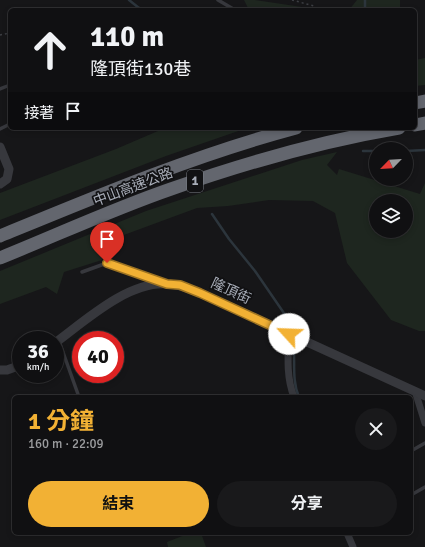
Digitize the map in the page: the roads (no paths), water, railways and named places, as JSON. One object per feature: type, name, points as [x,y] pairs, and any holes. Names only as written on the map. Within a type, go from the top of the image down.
[{"type":"highway","name":"中山高速公路","points":[[0,236],[100,195],[198,158],[289,130]]},
{"type":"highway","name":"中山高速公路","points":[[0,258],[170,189],[254,161],[385,130]]},
{"type":"street","points":[[0,147],[9,169],[8,179],[0,184]]},
{"type":"street","name":"隆頂街","points":[[64,337],[125,294],[147,286],[167,284],[180,285],[415,391]]},
{"type":"street","points":[[289,334],[289,385],[293,395]]},
{"type":"street","points":[[0,370],[7,370],[12,368]]},
{"type":"street","points":[[415,391],[425,396]]},
{"type":"street","points":[[415,391],[425,423]]},
{"type":"street","points":[[348,535],[353,547]]},
{"type":"lane","points":[[218,0],[232,8]]},
{"type":"lane","points":[[82,272],[107,263],[167,284]]},
{"type":"lane","points":[[64,360],[78,395]]},
{"type":"lane","points":[[413,450],[425,443]]},
{"type":"lane","points":[[413,494],[425,487]]},
{"type":"waterway","points":[[129,0],[139,8]]},
{"type":"waterway","points":[[365,0],[365,8]]},
{"type":"waterway","points":[[413,151],[425,150]]},
{"type":"waterway","points":[[363,151],[369,151]]},
{"type":"waterway","points":[[212,214],[229,239],[255,271],[288,319],[292,326],[293,332]]},
{"type":"waterway","points":[[293,339],[294,376],[298,395]]}]
